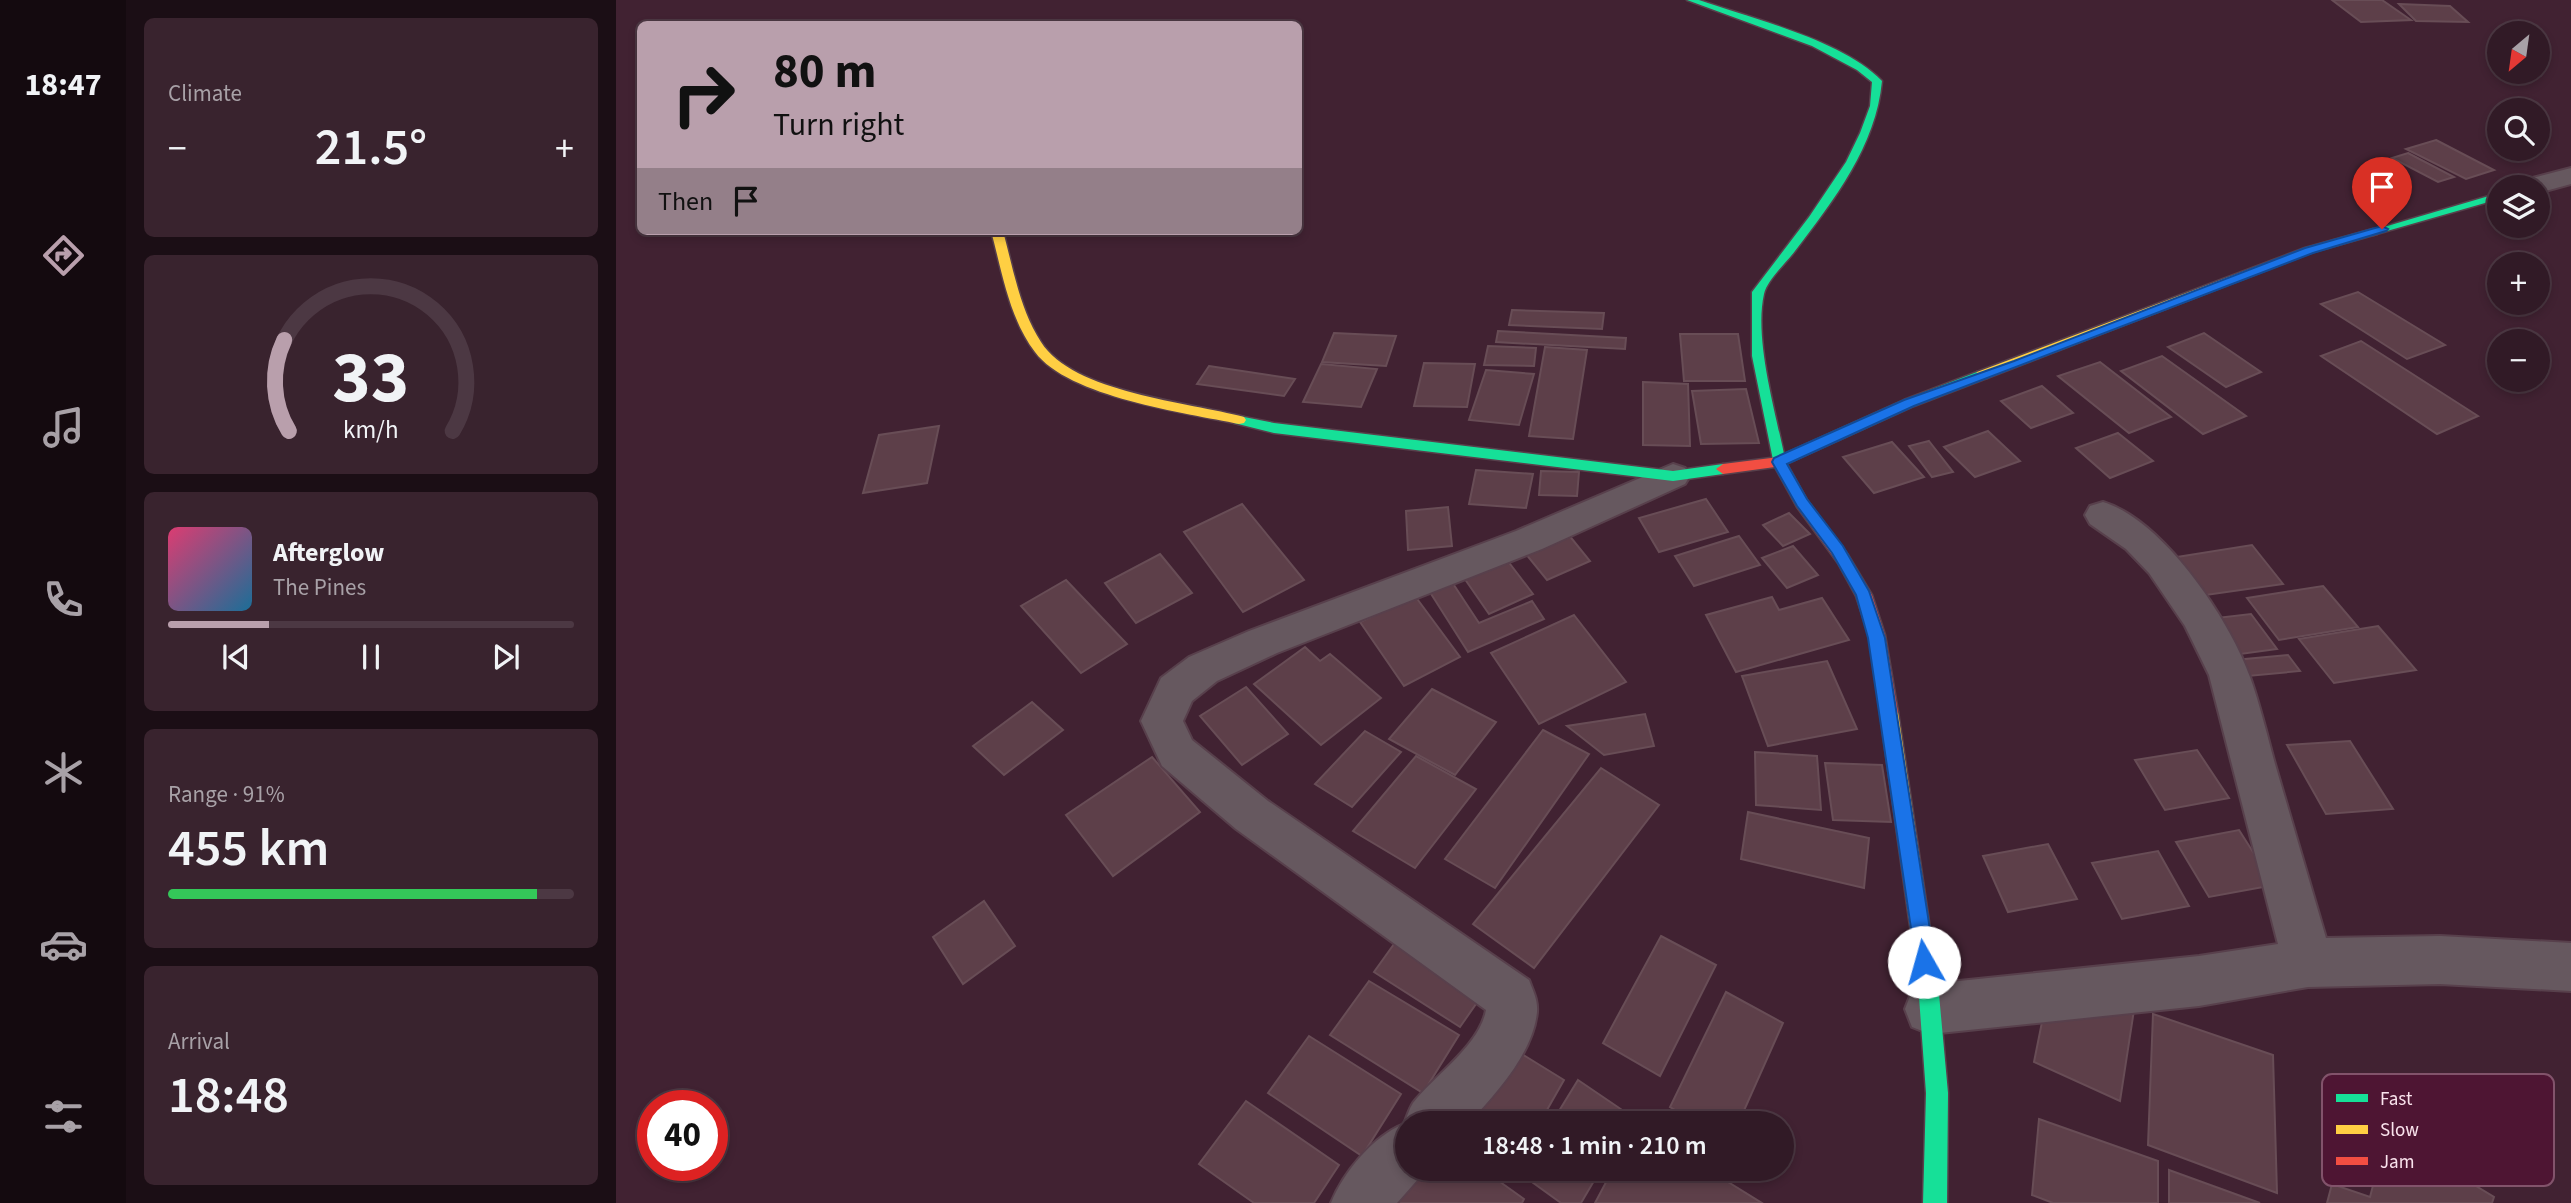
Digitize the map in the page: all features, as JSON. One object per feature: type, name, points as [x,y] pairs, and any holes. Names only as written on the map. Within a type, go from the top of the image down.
[{"type":"street","points":[[1692,0],[1838,56],[1866,70],[1877,81],[1880,98],[1875,115],[1827,196],[1758,292],[1754,307],[1779,462],[1802,503],[1838,550],[1864,595],[1877,638],[1912,868],[1930,1009],[1939,1157],[1935,1203]]},
{"type":"street","points":[[2550,182],[2571,176]]},
{"type":"street","points":[[999,235],[1020,310],[1040,351],[1054,365],[1078,378],[1146,400],[1274,428],[1674,476],[1779,462],[1909,403],[2309,250],[2487,199]]},
{"type":"street","points":[[1443,1111],[1486,1062],[1510,1023],[1514,1010],[1511,998],[1252,815],[1177,753],[1163,721],[1176,690],[1203,669],[1263,642],[1529,540],[1674,476]]},
{"type":"street","points":[[2103,514],[2139,540],[2162,563],[2200,618],[2229,675],[2308,963]]},
{"type":"street","points":[[1930,1009],[2199,981],[2308,963],[2440,960],[2571,967]]},
{"type":"street","points":[[1359,1203],[1395,1163]]},
{"type":"building","points":[[2332,0],[2382,0],[2411,20],[2361,22]]},
{"type":"building","points":[[2399,4],[2450,6],[2468,22],[2416,21]]},
{"type":"building","points":[[2436,140],[2494,170],[2466,179],[2406,149]]},
{"type":"building","points":[[2408,153],[2454,177],[2438,182],[2392,158]]},
{"type":"building","points":[[2358,292],[2445,345],[2407,359],[2321,304]]},
{"type":"building","points":[[1512,310],[1604,313],[1602,329],[1509,325]]},
{"type":"building","points":[[1498,331],[1626,338],[1625,349],[1496,342]]},
{"type":"building","points":[[1334,333],[1396,336],[1386,366],[1322,362]]},
{"type":"building","points":[[2204,333],[2261,372],[2226,387],[2168,347]]},
{"type":"building","points":[[1680,334],[1738,334],[1745,381],[1684,381]]},
{"type":"building","points":[[2361,341],[2478,416],[2437,434],[2321,356]]},
{"type":"building","points":[[1488,346],[1536,348],[1534,366],[1484,365]]},
{"type":"building","points":[[1545,347],[1587,350],[1573,439],[1529,436]]},
{"type":"building","points":[[2162,356],[2246,416],[2203,434],[2121,371]]},
{"type":"building","points":[[2100,362],[2171,417],[2129,433],[2058,376]]},
{"type":"building","points":[[1424,363],[1475,364],[1467,407],[1414,406]]},
{"type":"building","points":[[1321,364],[1377,369],[1361,407],[1303,402]]},
{"type":"building","points":[[1209,366],[1295,379],[1284,396],[1197,384]]},
{"type":"building","points":[[1486,370],[1534,374],[1519,425],[1469,420]]},
{"type":"building","points":[[1643,382],[1688,384],[1690,446],[1643,445]]},
{"type":"building","points":[[2042,386],[2073,413],[2031,428],[2001,401]]},
{"type":"building","points":[[1746,389],[1759,443],[1701,444],[1692,391]]},
{"type":"building","points":[[939,426],[927,483],[863,493],[879,435]]},
{"type":"building","points":[[1988,431],[2020,461],[1975,477],[1944,447]]},
{"type":"building","points":[[2118,433],[2153,461],[2110,478],[2076,448]]},
{"type":"building","points":[[1929,441],[1953,472],[1932,477],[1909,446]]},
{"type":"building","points":[[1892,442],[1924,477],[1874,493],[1843,457]]},
{"type":"building","points":[[1476,470],[1533,474],[1526,508],[1469,504]]},
{"type":"building","points":[[1541,471],[1579,472],[1577,496],[1539,495]]},
{"type":"building","points":[[1706,499],[1728,532],[1659,552],[1639,518]]},
{"type":"building","points":[[1242,504],[1304,580],[1243,612],[1184,532]]},
{"type":"building","points":[[1448,507],[1452,546],[1408,550],[1406,511]]},
{"type":"building","points":[[1789,513],[1810,534],[1783,546],[1763,525]]},
{"type":"building","points":[[1568,534],[1590,561],[1547,580],[1525,553]]},
{"type":"building","points":[[1739,536],[1760,565],[1694,586],[1675,556]]},
{"type":"building","points":[[2252,545],[2283,584],[2206,595],[2177,557]]},
{"type":"building","points":[[1793,546],[1818,575],[1787,588],[1762,558]]},
{"type":"building","points":[[1160,554],[1192,593],[1136,623],[1105,583]]},
{"type":"building","points":[[1504,556],[1533,594],[1489,614],[1462,575]]},
{"type":"building","points":[[1448,576],[1479,623],[1532,601],[1544,619],[1468,652],[1426,586]]},
{"type":"building","points":[[1066,580],[1127,644],[1081,673],[1021,606]]},
{"type":"building","points":[[2323,586],[2358,627],[2279,640],[2247,598]]},
{"type":"building","points":[[1415,596],[1460,657],[1404,686],[1360,622]]},
{"type":"building","points":[[1772,597],[1779,610],[1822,598],[1849,640],[1736,672],[1706,615]]},
{"type":"building","points":[[2251,614],[2277,649],[2233,655],[2208,619]]},
{"type":"building","points":[[1574,615],[1626,682],[1539,724],[1491,653]]},
{"type":"building","points":[[2378,626],[2416,670],[2334,683],[2299,639]]},
{"type":"building","points":[[1305,647],[1320,661],[1330,654],[1381,698],[1321,745],[1254,684]]},
{"type":"building","points":[[2288,655],[2300,671],[2237,677],[2235,660]]},
{"type":"building","points":[[1827,661],[1857,729],[1768,746],[1742,676]]},
{"type":"building","points":[[1246,687],[1288,734],[1242,765],[1200,716]]},
{"type":"building","points":[[1432,689],[1496,722],[1455,775],[1389,739]]},
{"type":"building","points":[[1032,702],[1063,730],[1004,775],[973,746]]},
{"type":"building","points":[[1645,714],[1654,746],[1604,755],[1567,726]]},
{"type":"building","points":[[1543,730],[1589,754],[1495,888],[1445,859]]},
{"type":"building","points":[[1365,731],[1401,752],[1352,807],[1315,784]]},
{"type":"building","points":[[2350,741],[2393,809],[2326,814],[2287,745]]},
{"type":"building","points":[[2197,750],[2229,798],[2165,810],[2135,760]]},
{"type":"building","points":[[1755,752],[1817,756],[1821,810],[1756,805]]},
{"type":"building","points":[[1416,756],[1476,789],[1415,868],[1353,831]]},
{"type":"building","points":[[1152,757],[1200,812],[1113,876],[1066,815]]},
{"type":"building","points":[[1825,763],[1882,765],[1891,822],[1833,820]]},
{"type":"building","points":[[1601,768],[1659,805],[1534,968],[1473,924]]},
{"type":"building","points":[[1748,812],[1869,838],[1864,888],[1741,859]]},
{"type":"building","points":[[2239,830],[2274,885],[2209,897],[2176,842]]},
{"type":"building","points":[[2048,844],[2077,899],[2008,912],[1983,856]]},
{"type":"building","points":[[2158,851],[2189,906],[2122,919],[2092,863]]},
{"type":"building","points":[[984,901],[1015,946],[963,984],[933,937]]},
{"type":"building","points":[[1661,936],[1716,965],[1660,1076],[1603,1043]]},
{"type":"building","points":[[1399,937],[1485,991],[1460,1027],[1374,972]]},
{"type":"building","points":[[1369,981],[1459,1035],[1423,1093],[1330,1035]]},
{"type":"building","points":[[1726,992],[1783,1023],[1744,1111],[1677,1111],[1670,1107]]},
{"type":"building","points":[[2136,997],[2120,1101],[2034,1062],[2044,1012]]},
{"type":"building","points":[[2153,1014],[2273,1055],[2277,1193],[2148,1145]]},
{"type":"building","points":[[1309,1036],[1401,1094],[1362,1156],[1268,1093]]},
{"type":"building","points":[[1512,1048],[1564,1080],[1546,1111],[1473,1111]]},
{"type":"building","points":[[1578,1080],[1624,1111],[1559,1111]]},
{"type":"building","points":[[1246,1101],[1339,1165],[1314,1203],[1254,1203],[1199,1164]]},
{"type":"building","points":[[2039,1119],[2158,1161],[2158,1203],[2053,1203],[2032,1195]]},
{"type":"building","points":[[2169,1170],[2260,1203],[2169,1203]]},
{"type":"building","points":[[1411,1181],[1499,1181],[1524,1199],[1522,1203],[1397,1203]]},
{"type":"building","points":[[1531,1181],[1594,1181],[1581,1203],[1561,1203]]},
{"type":"building","points":[[1607,1181],[1726,1181],[1762,1203],[1595,1203]]},
{"type":"building","points":[[2331,1186],[2370,1197],[2373,1186],[2476,1186],[2494,1197],[2492,1203],[2327,1203]]},
{"type":"traffic: fast","points":[[1691,0],[1815,45],[1840,56],[1877,81],[1875,106],[1851,162],[1813,219],[1758,292],[1756,313],[1759,356],[1779,462],[1909,403],[1982,375]]},
{"type":"traffic: fast","points":[[2373,232],[2487,199]]},
{"type":"traffic: fast","points":[[1239,420],[1274,428],[1673,476],[1723,469]]},
{"type":"traffic: fast","points":[[1928,983],[1937,1093],[1935,1203]]},
{"type":"traffic: slow","points":[[1982,375],[2309,250],[2373,232]]},
{"type":"traffic: slow","points":[[998,235],[1026,327],[1041,352],[1057,366],[1079,378],[1133,397],[1239,420]]},
{"type":"traffic: slow","points":[[1889,712],[1928,983]]},
{"type":"traffic: jam","points":[[1723,469],[1779,462],[1802,503],[1843,559],[1864,595],[1877,635],[1889,712]]},
{"type":"route","points":[[1924,962],[1877,638],[1864,595],[1838,550],[1802,503],[1779,462],[1909,403],[2309,250],[2382,229]]}]
